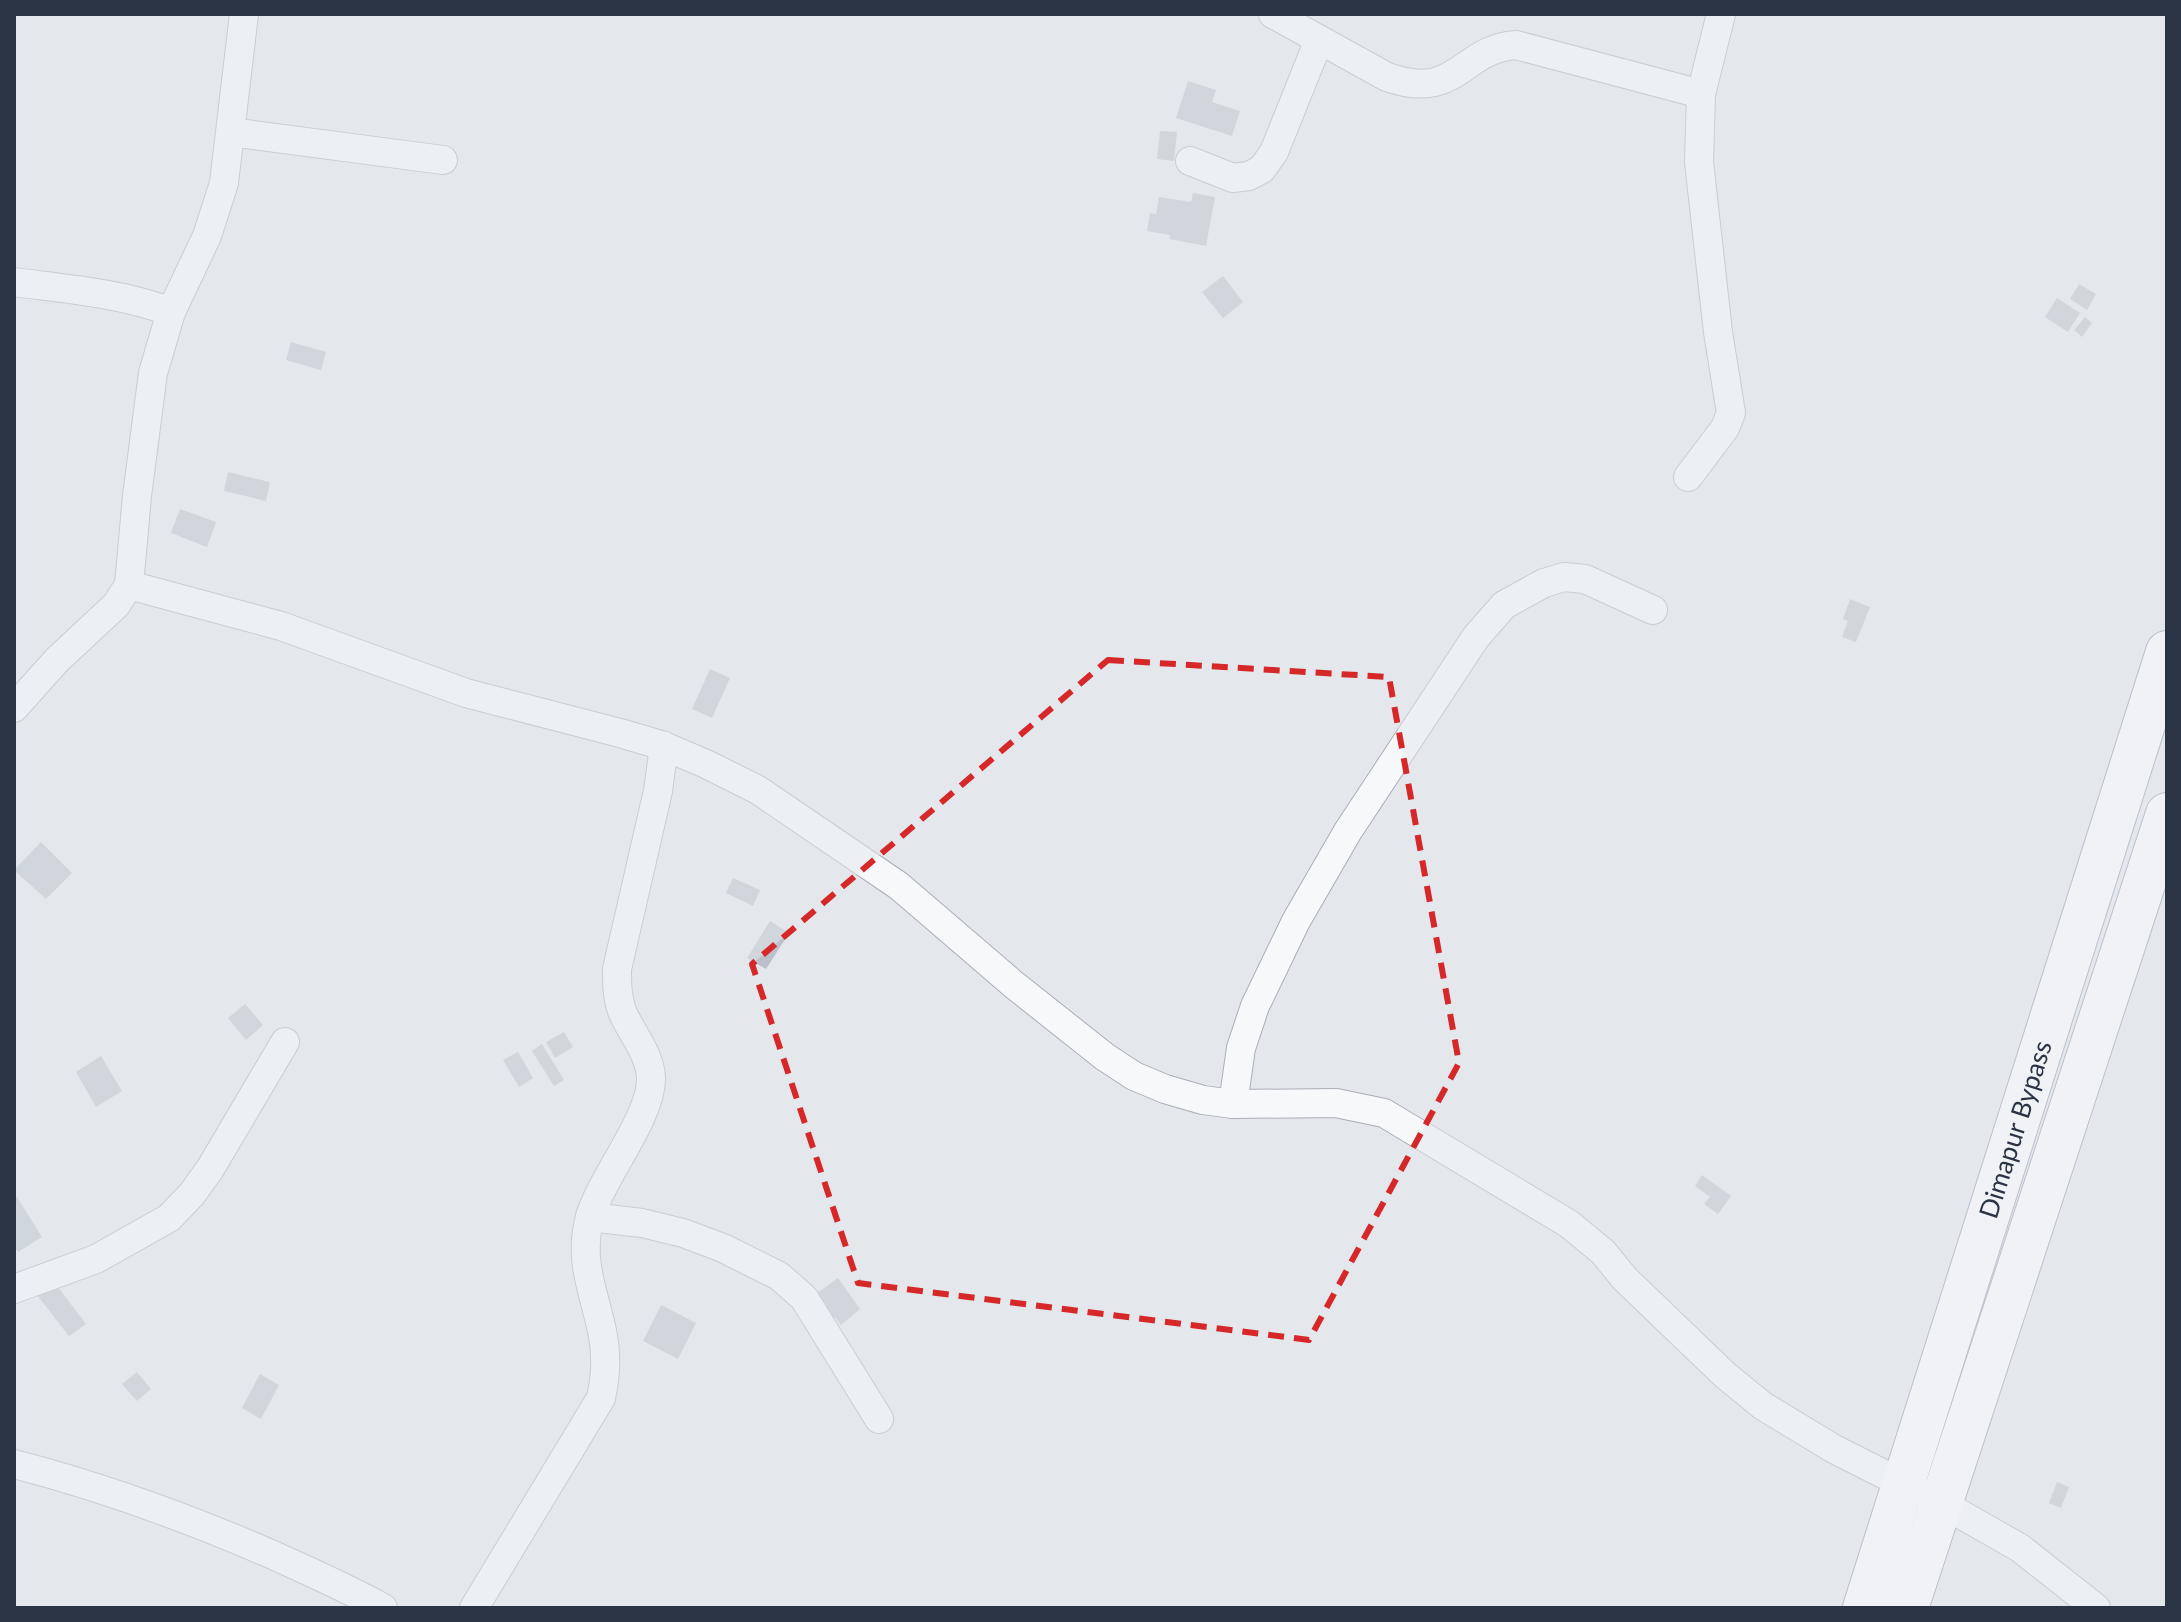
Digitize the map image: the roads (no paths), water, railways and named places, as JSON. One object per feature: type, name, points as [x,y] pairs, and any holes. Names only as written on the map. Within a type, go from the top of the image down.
[{"type":"highway","name":"Dimapur Bypass","points":[[1864,1608],[2167,652]]},
{"type":"highway","name":"Dimapur Bypass","points":[[1907,1608],[2167,814]]},
{"type":"street","points":[[14,708],[57,660],[116,605],[129,585],[153,373],[171,312],[207,236],[224,183],[244,14]]},
{"type":"street","points":[[1273,14],[1402,83],[1441,82],[1489,51],[1516,45],[1701,94]]},
{"type":"street","points":[[1688,477],[1725,428],[1731,413],[1718,332],[1699,162],[1701,94],[1721,14]]},
{"type":"street","points":[[1190,161],[1233,178],[1249,176],[1262,169],[1274,152],[1319,40]]},
{"type":"street","points":[[231,132],[443,160]]},
{"type":"street","points":[[14,282],[146,302],[171,312]]},
{"type":"street","points":[[1233,1104],[1241,1048],[1255,1006],[1296,921],[1348,831],[1476,637],[1504,605],[1544,583],[1564,577],[1585,579],[1653,610]]},
{"type":"street","points":[[129,585],[281,626],[466,693],[664,746],[758,790],[899,886],[1013,984],[1105,1057],[1134,1076],[1177,1093],[1233,1104],[1336,1103],[1384,1113],[1569,1224],[1603,1252],[1625,1279],[1725,1375],[1763,1406],[1834,1449],[1941,1503],[2020,1548],[2096,1608]]},
{"type":"street","points":[[474,1608],[601,1398],[606,1373],[602,1332],[588,1286],[586,1258],[590,1217],[643,1109],[650,1088],[650,1071],[642,1047],[621,1008],[617,969],[658,791],[664,746]]},
{"type":"street","points":[[14,1289],[96,1259],[169,1218],[210,1169],[285,1042]]},
{"type":"street","points":[[590,1217],[642,1223],[683,1233],[723,1248],[779,1276],[804,1298],[879,1419]]},
{"type":"street","points":[[14,1464],[84,1482],[203,1525],[349,1588],[383,1608]]}]
